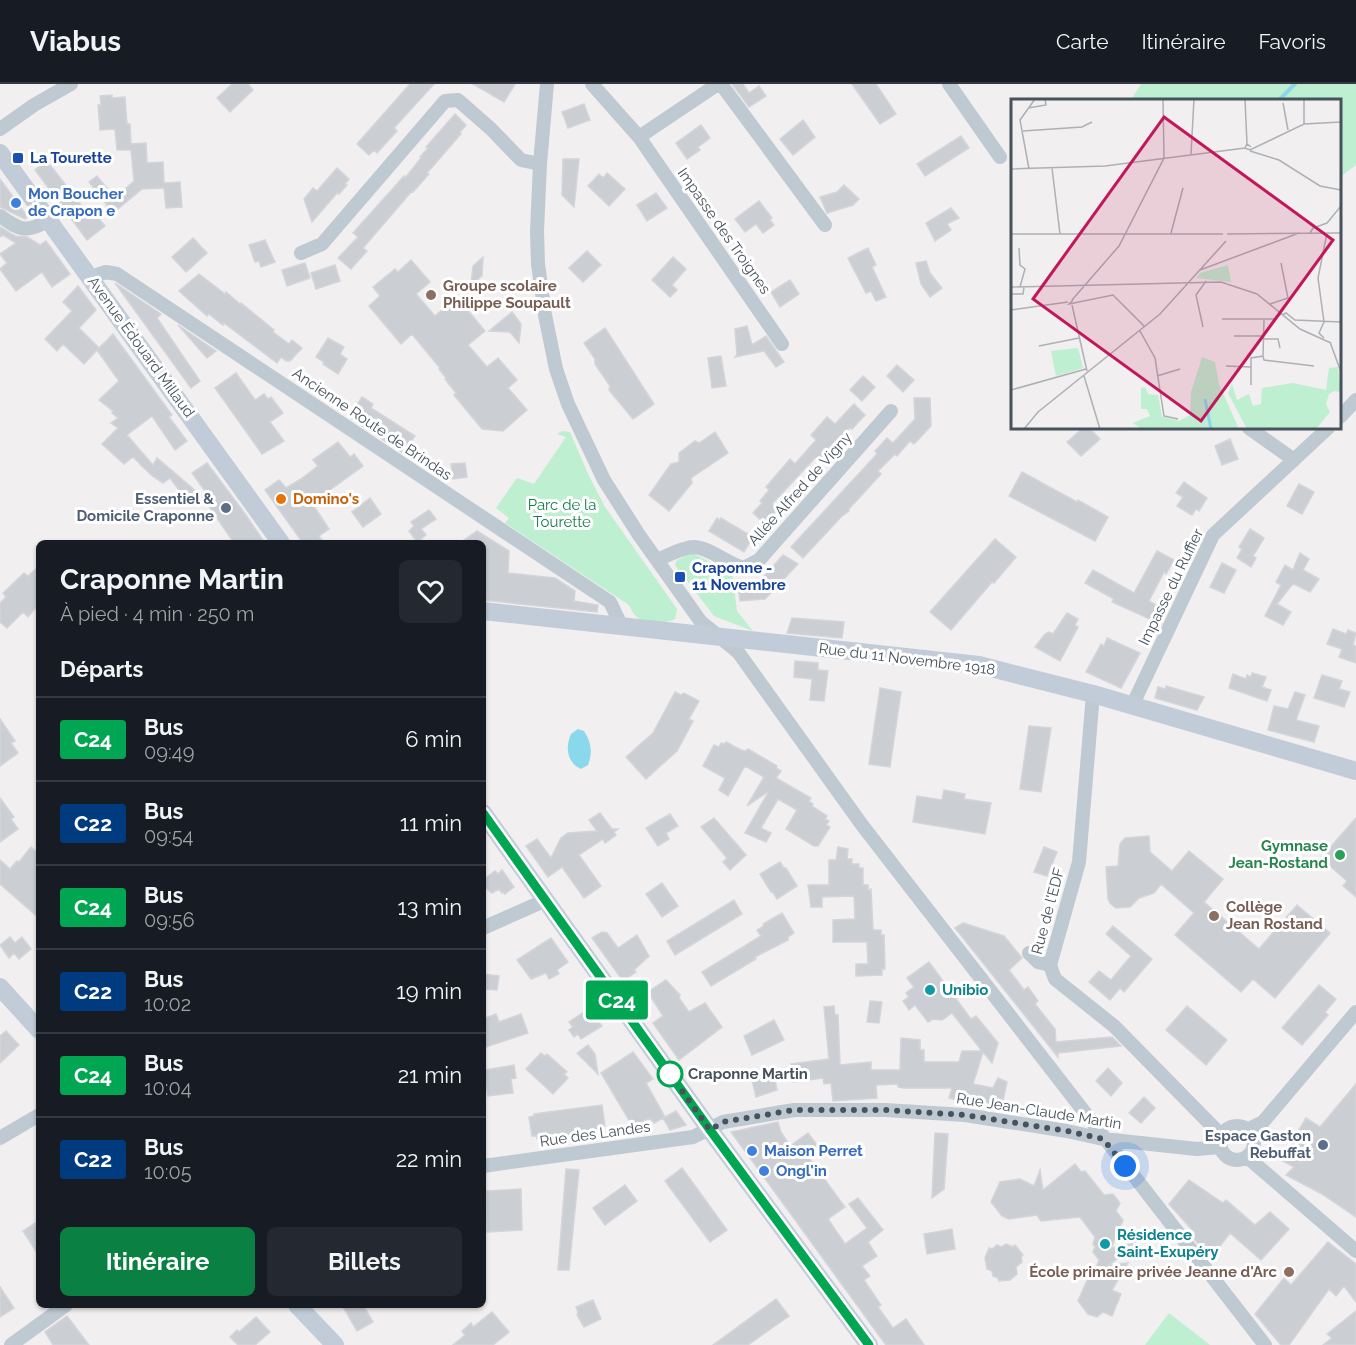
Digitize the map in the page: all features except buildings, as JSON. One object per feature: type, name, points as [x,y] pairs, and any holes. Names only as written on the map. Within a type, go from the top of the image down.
[{"type":"main road","name":"Avenue Édouard Millaud","points":[[0,153],[279,540]]},
{"type":"main road","name":"Rue du 11 Novembre 1918","points":[[486,611],[979,665],[1093,694],[1356,771]]},
{"type":"main road","points":[[486,817],[710,1130],[869,1345]]},
{"type":"main road","points":[[0,987],[36,1027]]},
{"type":"main road","points":[[300,1308],[335,1345]]},
{"type":"street","points":[[0,129],[34,105],[71,84]]},
{"type":"street","points":[[547,84],[537,231],[544,315],[556,369],[574,418],[604,480],[701,622],[738,652],[862,825],[1103,1139],[1265,1345]]},
{"type":"street","name":"Impasse des Troignes","points":[[592,84],[639,138],[782,344]]},
{"type":"street","points":[[639,138],[719,84],[825,225]]},
{"type":"street","points":[[949,84],[1000,157]]},
{"type":"street","points":[[301,253],[322,244],[445,101],[458,100],[521,160],[540,164]]},
{"type":"street","points":[[0,216],[15,227],[25,230],[35,228],[49,220]]},
{"type":"street","name":"Ancienne Route de Brindas","points":[[90,277],[106,272],[117,274],[609,602],[621,625]]},
{"type":"street","points":[[1341,416],[1356,400]]},
{"type":"street","name":"Allée Alfred de Vigny","points":[[657,560],[692,547],[705,550],[732,565],[744,568],[759,560],[891,411]]},
{"type":"street","points":[[1250,429],[1294,460]]},
{"type":"street","name":"Impasse du Ruffier","points":[[1132,706],[1213,535],[1327,429]]},
{"type":"street","name":"Rue de l'EDF","points":[[1093,694],[1079,862],[1050,965],[1055,979],[1114,1026],[1222,1141]]},
{"type":"street","points":[[486,927],[546,900]]},
{"type":"street","points":[[1029,952],[1038,962],[1050,965]]},
{"type":"street","points":[[1247,1130],[1263,1122],[1356,1012]]},
{"type":"street","name":"Rue Jean-Claude Martin","points":[[710,1130],[723,1122],[794,1110],[885,1110],[965,1115],[1103,1139],[1197,1149],[1222,1141]]},
{"type":"street","points":[[0,1138],[36,1117]]},
{"type":"street","points":[[1230,1128],[1247,1130],[1254,1144],[1247,1157],[1236,1160],[1226,1156],[1222,1141],[1230,1128]]},
{"type":"street","name":"Rue des Landes","points":[[486,1166],[693,1137],[710,1130]]},
{"type":"street","points":[[1247,1157],[1356,1251]]},
{"type":"street","points":[[11,1345],[62,1308]]},
{"type":"green space","points":[[1141,84],[1356,84],[1356,165],[1341,176],[1341,99],[1132,99]]},
{"type":"green space","name":"Parc de la Tourette","points":[[562,431],[570,432],[605,507],[677,609],[675,619],[656,623],[641,619],[634,614],[629,605],[505,523],[509,518],[496,508],[517,478],[534,484],[566,437],[557,434]]},
{"type":"green space","points":[[692,553],[732,573],[737,611],[753,631],[714,616],[675,565],[677,560]]},
{"type":"green space","points":[[1169,1313],[1210,1345],[1145,1345]]},
{"type":"water","points":[[578,729],[584,731],[590,747],[588,765],[581,769],[573,763],[568,754],[571,734]]},
{"type":"waterway","points":[[1280,99],[1295,84]]},
{"type":"bus line","name":"C24","points":[[486,817],[710,1130],[869,1345]]},
{"type":"place","name":"La Tourette","points":[[18,158]]},
{"type":"place","name":"Mon Boucher de Crapon e","points":[[16,203]]},
{"type":"place","name":"Groupe scolaire Philippe Soupault","points":[[431,295]]},
{"type":"place","name":"Domino's","points":[[281,499]]},
{"type":"place","name":"Essentiel & Domicile Craponne","points":[[226,508]]},
{"type":"place","name":"Craponne - 11 Novembre","points":[[680,577]]},
{"type":"place","name":"Gymnase Jean-Rostand","points":[[1340,855]]},
{"type":"place","name":"Collège Jean Rostand","points":[[1214,916]]},
{"type":"place","name":"Unibio","points":[[930,990]]},
{"type":"place","name":"Craponne Martin","points":[[670,1074]]},
{"type":"place","name":"Espace Gaston Rebuffat","points":[[1323,1145]]},
{"type":"place","name":"Maison Perret","points":[[752,1151]]},
{"type":"place","name":"Ongl'in","points":[[764,1171]]},
{"type":"place","name":"Résidence Saint-Exupéry","points":[[1105,1244]]},
{"type":"place","name":"École primaire privée Jeanne d'Arc","points":[[1289,1272]]},
{"type":"route","points":[[670,1074],[710,1130],[723,1122],[794,1110],[885,1110],[965,1115],[1103,1139],[1125,1166]]}]
